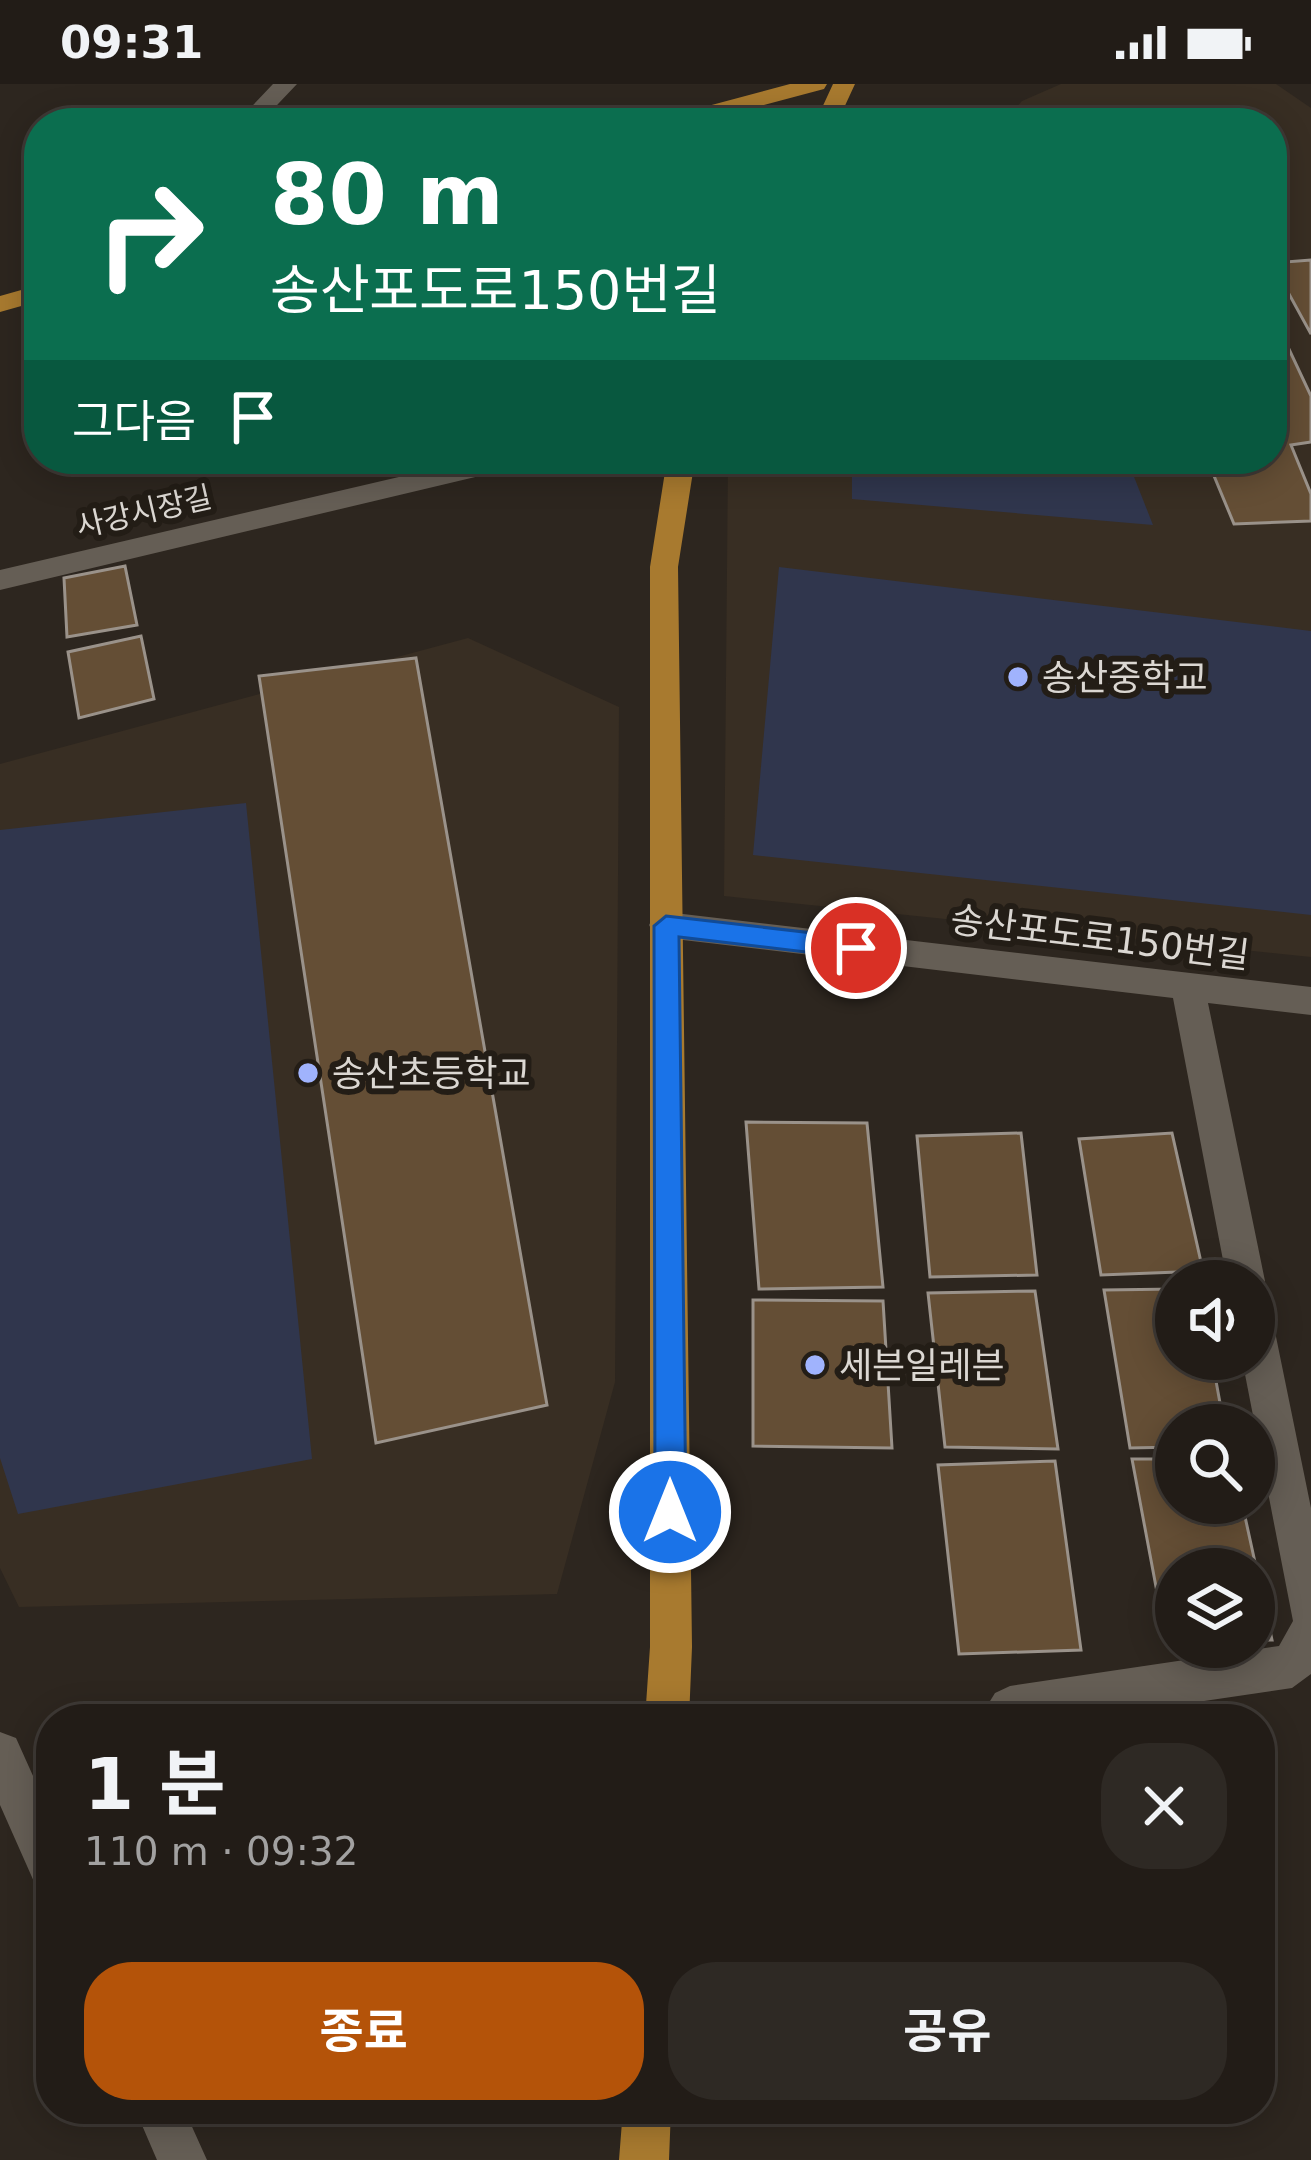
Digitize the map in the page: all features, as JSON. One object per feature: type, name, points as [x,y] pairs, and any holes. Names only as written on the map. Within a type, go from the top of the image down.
[{"type":"main road","points":[[727,108],[816,84]]},
{"type":"main road","points":[[668,1704],[671,1624],[664,567],[679,474]]},
{"type":"main road","points":[[644,2160],[646,2124]]},
{"type":"street","points":[[262,108],[286,84]]},
{"type":"street","name":"사강시장길","points":[[0,580],[449,474]]},
{"type":"street","name":"송산포도로150번길","points":[[666,926],[1311,1001]]},
{"type":"street","points":[[1188,986],[1242,1260]]},
{"type":"street","points":[[1265,1380],[1311,1612]]},
{"type":"street","points":[[1037,1704],[1292,1666],[1311,1630]]},
{"type":"street","points":[[0,1754],[36,1834]]},
{"type":"street","points":[[166,2124],[182,2160]]},
{"type":"shaded area","name":"송산중학교","points":[[1061,84],[1276,84],[1311,108],[1311,957],[724,896],[728,474],[1287,474],[1287,108],[1016,108]]},
{"type":"shaded area","points":[[852,474],[1133,474],[1153,525],[852,499]]},
{"type":"shaded area","points":[[779,567],[1311,631],[1311,915],[753,855]]},
{"type":"shaded area","name":"송산초등학교","points":[[468,638],[619,707],[615,1382],[557,1594],[19,1607],[0,1568],[0,764]]},
{"type":"shaded area","points":[[246,803],[312,1459],[18,1514],[0,1458],[0,830]]},
{"type":"building","points":[[1311,260],[1311,334],[1287,290],[1287,262]]},
{"type":"building","points":[[1288,347],[1311,396],[1311,442],[1291,445],[1311,494],[1311,521],[1234,524],[1213,474],[1287,474]]},
{"type":"building","points":[[125,566],[137,625],[67,637],[64,578]]},
{"type":"building","points":[[141,636],[154,699],[79,718],[68,652]]},
{"type":"building","points":[[416,658],[547,1405],[376,1443],[259,676]]},
{"type":"building","points":[[746,1122],[867,1123],[883,1287],[759,1289]]},
{"type":"building","points":[[1021,1133],[1037,1275],[930,1277],[917,1136]]},
{"type":"building","points":[[1172,1133],[1201,1260],[1155,1260],[1155,1273],[1101,1275],[1079,1139]]},
{"type":"building","points":[[1155,1289],[1155,1380],[1216,1380],[1220,1404],[1155,1404],[1155,1447],[1130,1448],[1104,1290]]},
{"type":"building","points":[[1035,1291],[1058,1449],[945,1447],[928,1293]]},
{"type":"building","points":[[753,1300],[883,1301],[892,1448],[753,1446]]},
{"type":"building","points":[[1132,1459],[1155,1459],[1155,1524],[1247,1524],[1252,1548],[1155,1548],[1155,1581]]},
{"type":"building","points":[[1055,1461],[1081,1650],[959,1654],[938,1465]]},
{"type":"place","name":"송산중학교","points":[[1018,677]]},
{"type":"place","name":"송산초등학교","points":[[308,1073]]},
{"type":"place","name":"세븐일레븐","points":[[815,1365]]},
{"type":"route","points":[[670,1512],[666,926],[856,948]]}]
